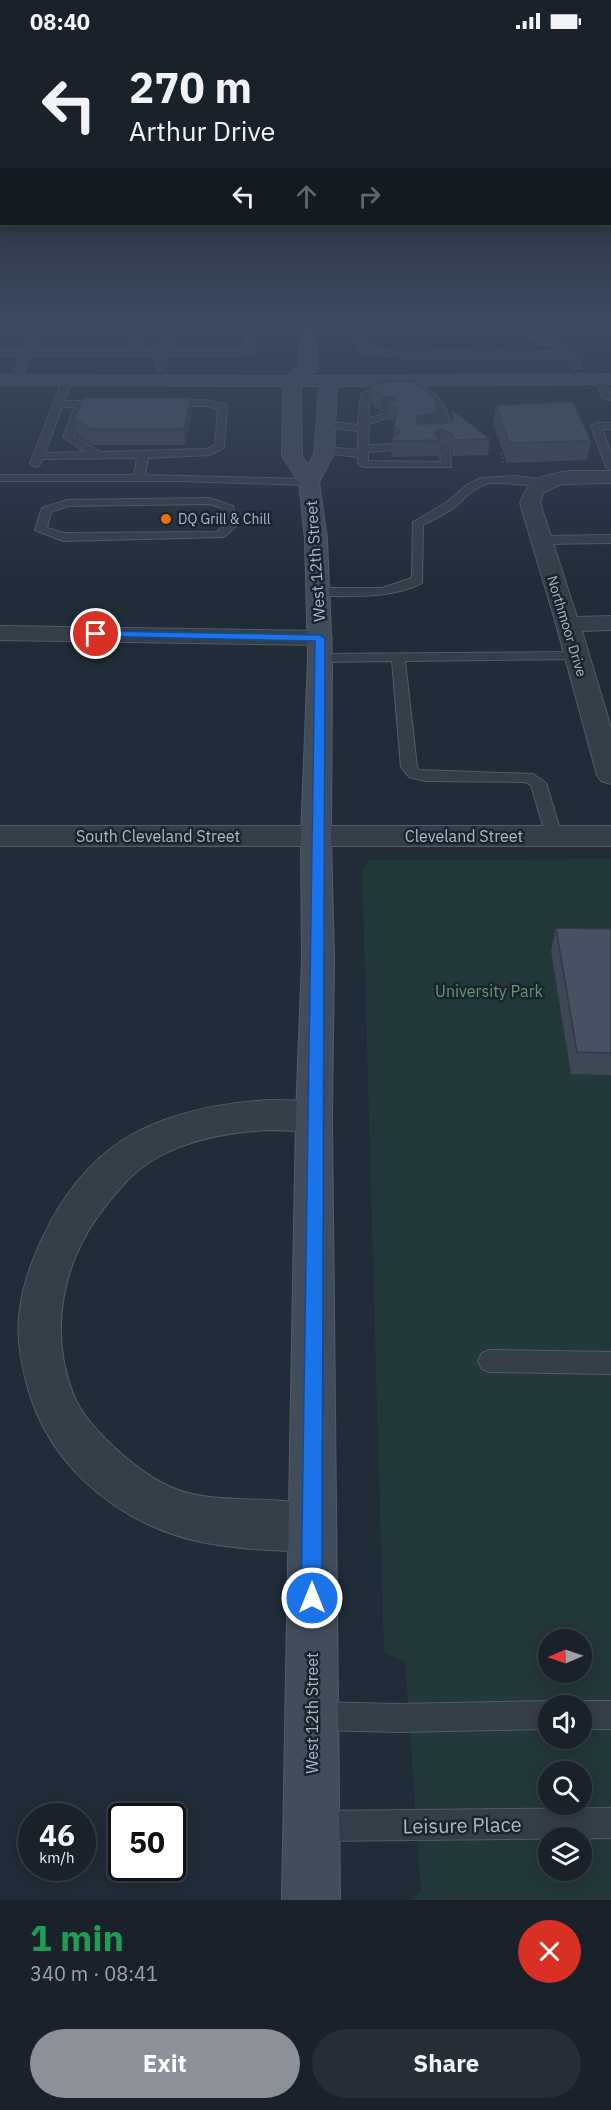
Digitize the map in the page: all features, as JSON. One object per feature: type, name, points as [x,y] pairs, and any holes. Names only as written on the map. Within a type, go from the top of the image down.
[{"type":"main road","name":"West 12th Street","points":[[292,408],[292,456],[317,466]]},
{"type":"main road","name":"West 12th Street","points":[[311,1900],[313,1716],[311,1528],[314,1116],[318,959],[316,837],[320,648],[316,539],[317,466],[326,424],[327,408]]},
{"type":"street","points":[[546,483],[567,478],[611,477]]},
{"type":"street","name":"Northmoor Drive","points":[[546,483],[534,490],[530,503],[568,624],[611,775]]},
{"type":"street","points":[[568,624],[611,623]]},
{"type":"street","points":[[0,633],[320,648]]},
{"type":"street","name":"South Cleveland Street","points":[[0,836],[316,837]]},
{"type":"street","name":"Cleveland Street","points":[[316,837],[611,836]]},
{"type":"street","points":[[311,1528],[216,1523],[163,1508],[122,1486],[87,1452],[58,1412],[44,1373],[40,1313],[48,1270],[62,1234],[74,1215],[108,1175],[141,1148],[175,1131],[226,1119],[274,1115],[314,1116]]},
{"type":"lane","points":[[31,478],[57,408]]},
{"type":"lane","points":[[80,408],[68,437],[98,455]]},
{"type":"lane","points":[[38,456],[145,455],[201,453],[217,450],[220,446],[223,408]]},
{"type":"lane","points":[[364,408],[363,464],[447,465],[445,452],[441,449],[429,449]]},
{"type":"lane","points":[[363,421],[377,408]]},
{"type":"lane","points":[[421,435],[446,434],[441,408]]},
{"type":"lane","points":[[326,424],[363,421],[387,416]]},
{"type":"lane","points":[[611,426],[596,426],[611,467]]},
{"type":"lane","points":[[0,478],[212,478],[317,466],[363,451],[393,449]]},
{"type":"lane","points":[[139,478],[142,459],[145,455]]},
{"type":"lane","points":[[209,501],[212,478]]},
{"type":"lane","points":[[318,592],[376,592],[405,588],[418,580],[417,524],[450,505],[471,487],[485,480],[516,479],[546,483]]},
{"type":"lane","points":[[209,501],[227,506],[232,524],[220,536],[63,537],[41,530],[46,510],[67,503],[209,501]]},
{"type":"lane","points":[[540,540],[611,539]]},
{"type":"lane","points":[[320,648],[398,658],[577,656]]},
{"type":"lane","points":[[398,658],[409,767],[414,774],[528,777],[538,783],[554,836]]},
{"type":"lane","points":[[490,1361],[611,1363]]},
{"type":"lane","points":[[313,1716],[399,1718],[538,1715]]},
{"type":"lane","points":[[592,1715],[611,1715]]},
{"type":"lane","name":"Leisure Place","points":[[312,1826],[611,1823]]},
{"type":"green space","name":"University Park","points":[[611,859],[611,1900],[411,1900],[421,1891],[405,1661],[384,1653],[362,869],[370,860]]},
{"type":"building","points":[[79,408],[189,408],[184,429],[91,429],[75,419]]},
{"type":"building","points":[[397,408],[437,408],[438,413],[416,416],[418,424],[447,423],[453,419],[452,410],[490,439],[454,440],[452,434],[441,429],[435,433],[439,440],[392,441],[393,437],[401,432],[394,427]]},
{"type":"building","points":[[497,408],[576,408],[591,441],[509,443]]},
{"type":"building","points":[[556,928],[611,929],[611,1053],[577,1052]]},
{"type":"place","name":"DQ Grill & Chill","points":[[166,519]]},
{"type":"route","points":[[96,634],[320,638],[316,837],[318,959],[314,1116],[312,1598]]}]
